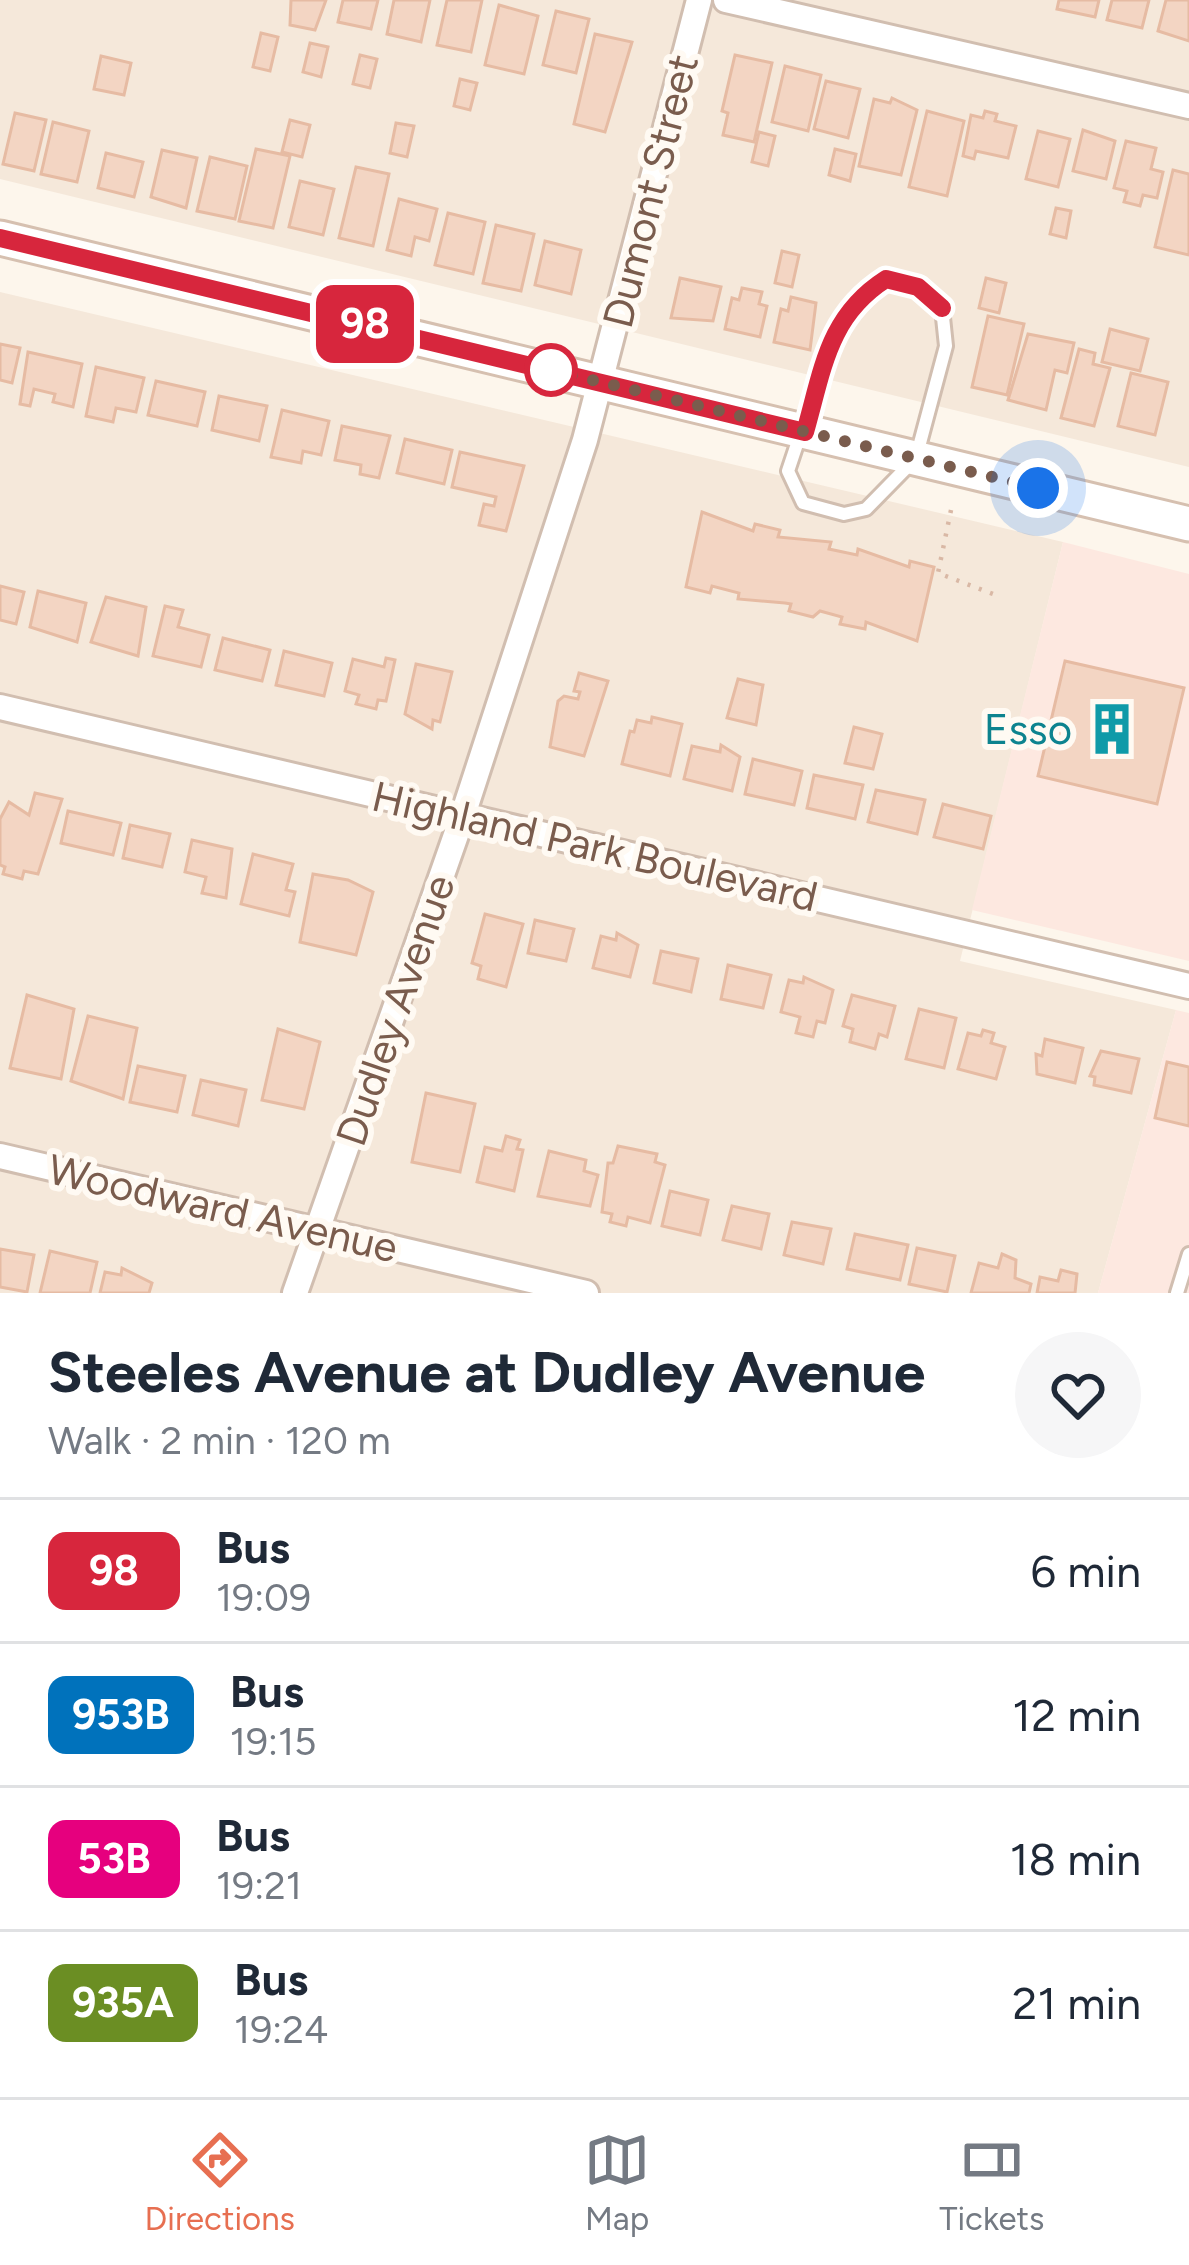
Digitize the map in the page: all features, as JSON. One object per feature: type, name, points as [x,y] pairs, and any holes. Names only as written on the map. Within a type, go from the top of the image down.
[{"type":"main road","points":[[0,238],[1189,524]]},
{"type":"street","name":"Dumont Street","points":[[600,382],[699,0]]},
{"type":"street","points":[[725,0],[1189,106]]},
{"type":"street","name":"Dudley Avenue","points":[[295,1293],[464,815],[600,382]]},
{"type":"street","name":"Highland Park Boulevard","points":[[0,707],[1189,986]]},
{"type":"street","name":"Woodward Avenue","points":[[0,1156],[586,1293]]},
{"type":"lane","points":[[886,279],[918,287],[942,308],[946,346],[916,458],[866,509],[844,514],[803,503],[788,471],[805,432],[836,327],[856,298],[886,279]]},
{"type":"lane","points":[[1177,1293],[1189,1254]]},
{"type":"path","points":[[951,510],[938,573],[1001,598]]},
{"type":"shaded area","points":[[0,0],[1189,0],[1189,467],[0,179]]},
{"type":"shaded area","points":[[0,292],[1063,542],[960,961],[1176,1010],[1098,1293],[0,1293]]},
{"type":"shaded area","points":[[1063,542],[1189,574],[1189,961],[972,910]]},
{"type":"shaded area","points":[[1176,1010],[1189,1013],[1189,1293],[1098,1293]]},
{"type":"building","points":[[291,0],[326,0],[315,30],[290,25]]},
{"type":"building","points":[[343,0],[378,0],[371,29],[338,22]]},
{"type":"building","points":[[394,0],[430,0],[421,42],[387,34]]},
{"type":"building","points":[[447,0],[482,0],[471,52],[437,45]]},
{"type":"building","points":[[1059,0],[1099,0],[1095,17],[1057,9]]},
{"type":"building","points":[[1112,0],[1149,0],[1142,28],[1107,20]]},
{"type":"building","points":[[1166,0],[1189,0],[1189,41],[1158,31]]},
{"type":"building","points":[[499,5],[538,16],[524,74],[485,65]]},
{"type":"building","points":[[556,11],[589,19],[576,73],[543,65]]},
{"type":"building","points":[[261,33],[278,37],[270,71],[253,67]]},
{"type":"building","points":[[595,34],[632,42],[605,132],[574,124]]},
{"type":"building","points":[[310,43],[328,47],[321,77],[303,72]]},
{"type":"building","points":[[360,55],[377,59],[370,88],[353,84]]},
{"type":"building","points":[[735,55],[772,63],[754,142],[723,135],[728,113],[722,111]]},
{"type":"building","points":[[101,56],[131,63],[124,95],[94,89]]},
{"type":"building","points":[[785,66],[821,75],[808,131],[772,122]]},
{"type":"building","points":[[460,79],[477,83],[470,110],[454,106]]},
{"type":"building","points":[[826,81],[860,89],[848,138],[814,129]]},
{"type":"building","points":[[892,98],[917,110],[901,175],[859,166],[874,99],[890,103]]},
{"type":"building","points":[[927,111],[964,121],[947,196],[909,187]]},
{"type":"building","points":[[985,111],[997,114],[995,121],[1016,126],[1008,158],[976,151],[974,159],[963,156],[971,115],[983,118]]},
{"type":"building","points":[[15,113],[46,120],[34,171],[3,164]]},
{"type":"building","points":[[290,120],[310,125],[302,157],[282,152]]},
{"type":"building","points":[[53,122],[89,131],[77,182],[41,174]]},
{"type":"building","points":[[396,123],[414,126],[407,157],[390,153]]},
{"type":"building","points":[[1083,130],[1115,141],[1106,179],[1073,171]]},
{"type":"building","points":[[1038,131],[1070,139],[1058,187],[1026,179]]},
{"type":"building","points":[[759,132],[775,136],[768,166],[752,162]]},
{"type":"building","points":[[1126,141],[1156,148],[1151,169],[1163,172],[1157,198],[1143,195],[1140,206],[1124,202],[1127,191],[1114,188]]},
{"type":"building","points":[[256,149],[290,156],[273,228],[239,221]]},
{"type":"building","points":[[835,149],[856,154],[850,181],[829,175]]},
{"type":"building","points":[[162,150],[197,158],[186,208],[151,197]]},
{"type":"building","points":[[106,153],[143,162],[134,197],[98,188]]},
{"type":"building","points":[[210,157],[247,166],[235,219],[197,211]]},
{"type":"building","points":[[356,167],[389,174],[373,246],[339,238]]},
{"type":"building","points":[[1173,170],[1189,174],[1189,255],[1155,247]]},
{"type":"building","points":[[300,181],[334,189],[323,235],[289,227]]},
{"type":"building","points":[[399,199],[437,209],[429,241],[415,237],[411,256],[387,250]]},
{"type":"building","points":[[1056,208],[1071,211],[1066,238],[1050,234]]},
{"type":"building","points":[[448,213],[485,222],[473,274],[435,265]]},
{"type":"building","points":[[496,225],[534,234],[521,291],[483,283]]},
{"type":"building","points":[[545,241],[581,250],[571,294],[535,285]]},
{"type":"building","points":[[782,251],[799,255],[792,287],[775,283]]},
{"type":"building","points":[[680,278],[721,287],[713,321],[671,318]]},
{"type":"building","points":[[986,278],[1006,283],[999,313],[979,308]]},
{"type":"building","points":[[742,288],[762,292],[759,304],[767,306],[760,337],[725,329],[732,298],[739,300]]},
{"type":"building","points":[[791,297],[816,303],[810,350],[774,342],[781,309],[788,311]]},
{"type":"building","points":[[988,316],[1024,324],[1007,395],[972,387]]},
{"type":"building","points":[[1110,329],[1148,339],[1140,371],[1102,362]]},
{"type":"building","points":[[1028,334],[1074,343],[1067,373],[1055,370],[1046,410],[1008,400]]},
{"type":"building","points":[[0,344],[20,348],[12,383],[0,380]]},
{"type":"building","points":[[1079,349],[1095,353],[1093,364],[1110,368],[1094,426],[1061,418]]},
{"type":"building","points":[[28,352],[82,364],[73,407],[53,402],[55,394],[34,389],[30,406],[20,404]]},
{"type":"building","points":[[96,367],[144,378],[136,412],[116,408],[113,422],[86,416]]},
{"type":"building","points":[[1131,373],[1168,382],[1155,435],[1118,426]]},
{"type":"building","points":[[156,381],[205,392],[197,426],[148,415]]},
{"type":"building","points":[[219,396],[267,406],[259,441],[212,430]]},
{"type":"building","points":[[282,410],[329,421],[321,455],[303,451],[301,463],[271,457]]},
{"type":"building","points":[[342,426],[390,436],[379,478],[360,474],[361,465],[335,460]]},
{"type":"building","points":[[405,439],[452,450],[444,484],[397,473]]},
{"type":"building","points":[[460,452],[524,466],[506,531],[479,525],[484,504],[494,506],[496,497],[452,487]]},
{"type":"building","points":[[702,512],[753,531],[755,524],[780,530],[778,537],[831,542],[829,549],[857,555],[858,549],[909,567],[910,561],[934,567],[917,641],[866,622],[865,629],[840,624],[842,617],[820,611],[813,617],[789,611],[791,604],[738,599],[739,593],[712,586],[710,593],[686,587]]},
{"type":"building","points":[[0,586],[24,592],[16,624],[0,620]]},
{"type":"building","points":[[38,591],[86,603],[77,642],[30,627]]},
{"type":"building","points":[[106,597],[146,607],[138,656],[91,642]]},
{"type":"building","points":[[165,606],[183,610],[178,627],[209,635],[201,667],[153,656]]},
{"type":"building","points":[[223,638],[270,650],[262,681],[215,670]]},
{"type":"building","points":[[284,651],[332,663],[324,696],[276,685]]},
{"type":"building","points":[[386,658],[395,660],[386,701],[378,700],[376,709],[356,704],[359,695],[345,691],[353,659],[384,667]]},
{"type":"building","name":"Esso","points":[[1065,661],[1184,688],[1157,804],[1038,776]]},
{"type":"building","points":[[416,664],[452,672],[440,722],[433,720],[432,729],[405,714]]},
{"type":"building","points":[[579,673],[608,681],[584,756],[550,747],[558,701],[564,696],[578,699],[580,692],[574,691]]},
{"type":"building","points":[[738,679],[763,685],[756,725],[727,718]]},
{"type":"building","points":[[652,717],[682,724],[670,776],[622,764],[637,720],[651,723]]},
{"type":"building","points":[[854,727],[882,734],[873,769],[845,763]]},
{"type":"building","points":[[721,745],[740,757],[732,791],[684,779],[692,746],[720,752]]},
{"type":"building","points":[[753,759],[802,771],[794,805],[745,794]]},
{"type":"building","points":[[814,775],[863,785],[855,819],[807,808]]},
{"type":"building","points":[[876,790],[925,800],[917,834],[868,822]]},
{"type":"building","points":[[35,793],[62,799],[38,874],[24,871],[22,879],[3,874],[0,819],[9,802],[29,815]]},
{"type":"building","points":[[943,804],[991,816],[983,849],[934,837]]},
{"type":"building","points":[[68,811],[121,823],[113,855],[61,843]]},
{"type":"building","points":[[130,825],[170,834],[162,867],[123,858]]},
{"type":"building","points":[[192,840],[232,849],[226,898],[202,893],[206,877],[185,872]]},
{"type":"building","points":[[253,854],[293,864],[286,890],[295,892],[289,916],[241,904]]},
{"type":"building","points":[[313,874],[348,880],[373,892],[356,955],[300,942]]},
{"type":"building","points":[[485,914],[523,924],[506,987],[478,979],[481,966],[472,963]]},
{"type":"building","points":[[535,920],[574,929],[566,961],[528,953]]},
{"type":"building","points":[[617,933],[638,945],[630,977],[593,968],[601,936],[616,940]]},
{"type":"building","points":[[661,951],[698,959],[691,992],[654,983]]},
{"type":"building","points":[[728,965],[771,975],[763,1008],[721,999]]},
{"type":"building","points":[[804,977],[833,990],[825,1023],[817,1021],[813,1037],[796,1033],[800,1017],[781,1012],[789,980],[803,983]]},
{"type":"building","points":[[27,995],[74,1009],[61,1079],[10,1068]]},
{"type":"building","points":[[852,995],[895,1006],[887,1037],[879,1034],[875,1049],[850,1042],[853,1029],[843,1026]]},
{"type":"building","points":[[919,1009],[956,1018],[944,1068],[906,1059]]},
{"type":"building","points":[[88,1016],[137,1028],[123,1099],[71,1081]]},
{"type":"building","points":[[278,1029],[320,1042],[304,1109],[262,1100]]},
{"type":"building","points":[[983,1030],[994,1033],[991,1043],[1005,1047],[996,1079],[958,1069],[968,1033],[981,1036]]},
{"type":"building","points":[[1045,1039],[1083,1048],[1075,1083],[1037,1074],[1036,1054],[1042,1056]]},
{"type":"building","points":[[1101,1051],[1139,1059],[1131,1093],[1094,1085],[1095,1077],[1090,1076]]},
{"type":"building","points":[[1167,1062],[1189,1067],[1189,1126],[1155,1118]]},
{"type":"building","points":[[138,1066],[185,1076],[177,1112],[130,1102]]},
{"type":"building","points":[[201,1080],[246,1090],[238,1126],[193,1115]]},
{"type":"building","points":[[426,1093],[475,1104],[460,1172],[412,1162]]},
{"type":"building","points":[[506,1136],[520,1140],[517,1149],[523,1150],[514,1191],[477,1182],[485,1147],[502,1151]]},
{"type":"building","points":[[618,1146],[657,1154],[655,1162],[665,1165],[650,1223],[628,1217],[626,1226],[610,1222],[612,1214],[602,1212],[608,1163],[613,1163]]},
{"type":"building","points":[[549,1151],[586,1160],[584,1171],[598,1175],[590,1206],[538,1196]]},
{"type":"building","points":[[670,1191],[708,1200],[700,1235],[662,1226]]},
{"type":"building","points":[[732,1206],[769,1214],[761,1249],[723,1240]]},
{"type":"building","points":[[792,1222],[831,1229],[823,1264],[784,1255]]},
{"type":"building","points":[[855,1234],[908,1245],[900,1280],[847,1269]]},
{"type":"building","points":[[917,1248],[955,1256],[947,1292],[909,1284]]},
{"type":"building","points":[[0,1249],[34,1255],[27,1292],[0,1287]]},
{"type":"building","points":[[50,1251],[97,1262],[90,1293],[40,1293]]},
{"type":"building","points":[[1002,1254],[1016,1260],[1015,1278],[1031,1284],[1029,1293],[971,1293],[979,1263],[998,1268]]},
{"type":"building","points":[[122,1268],[152,1283],[149,1293],[100,1293],[105,1272],[121,1275]]},
{"type":"building","points":[[1061,1270],[1077,1274],[1075,1293],[1037,1293],[1040,1277],[1058,1281]]},
{"type":"bus line","name":"98","points":[[0,238],[805,432],[836,327],[856,298],[886,279],[918,287],[942,308]]},
{"type":"place","name":"Esso","points":[[1112,729]]},
{"type":"route","points":[[551,370],[1038,488]]}]
